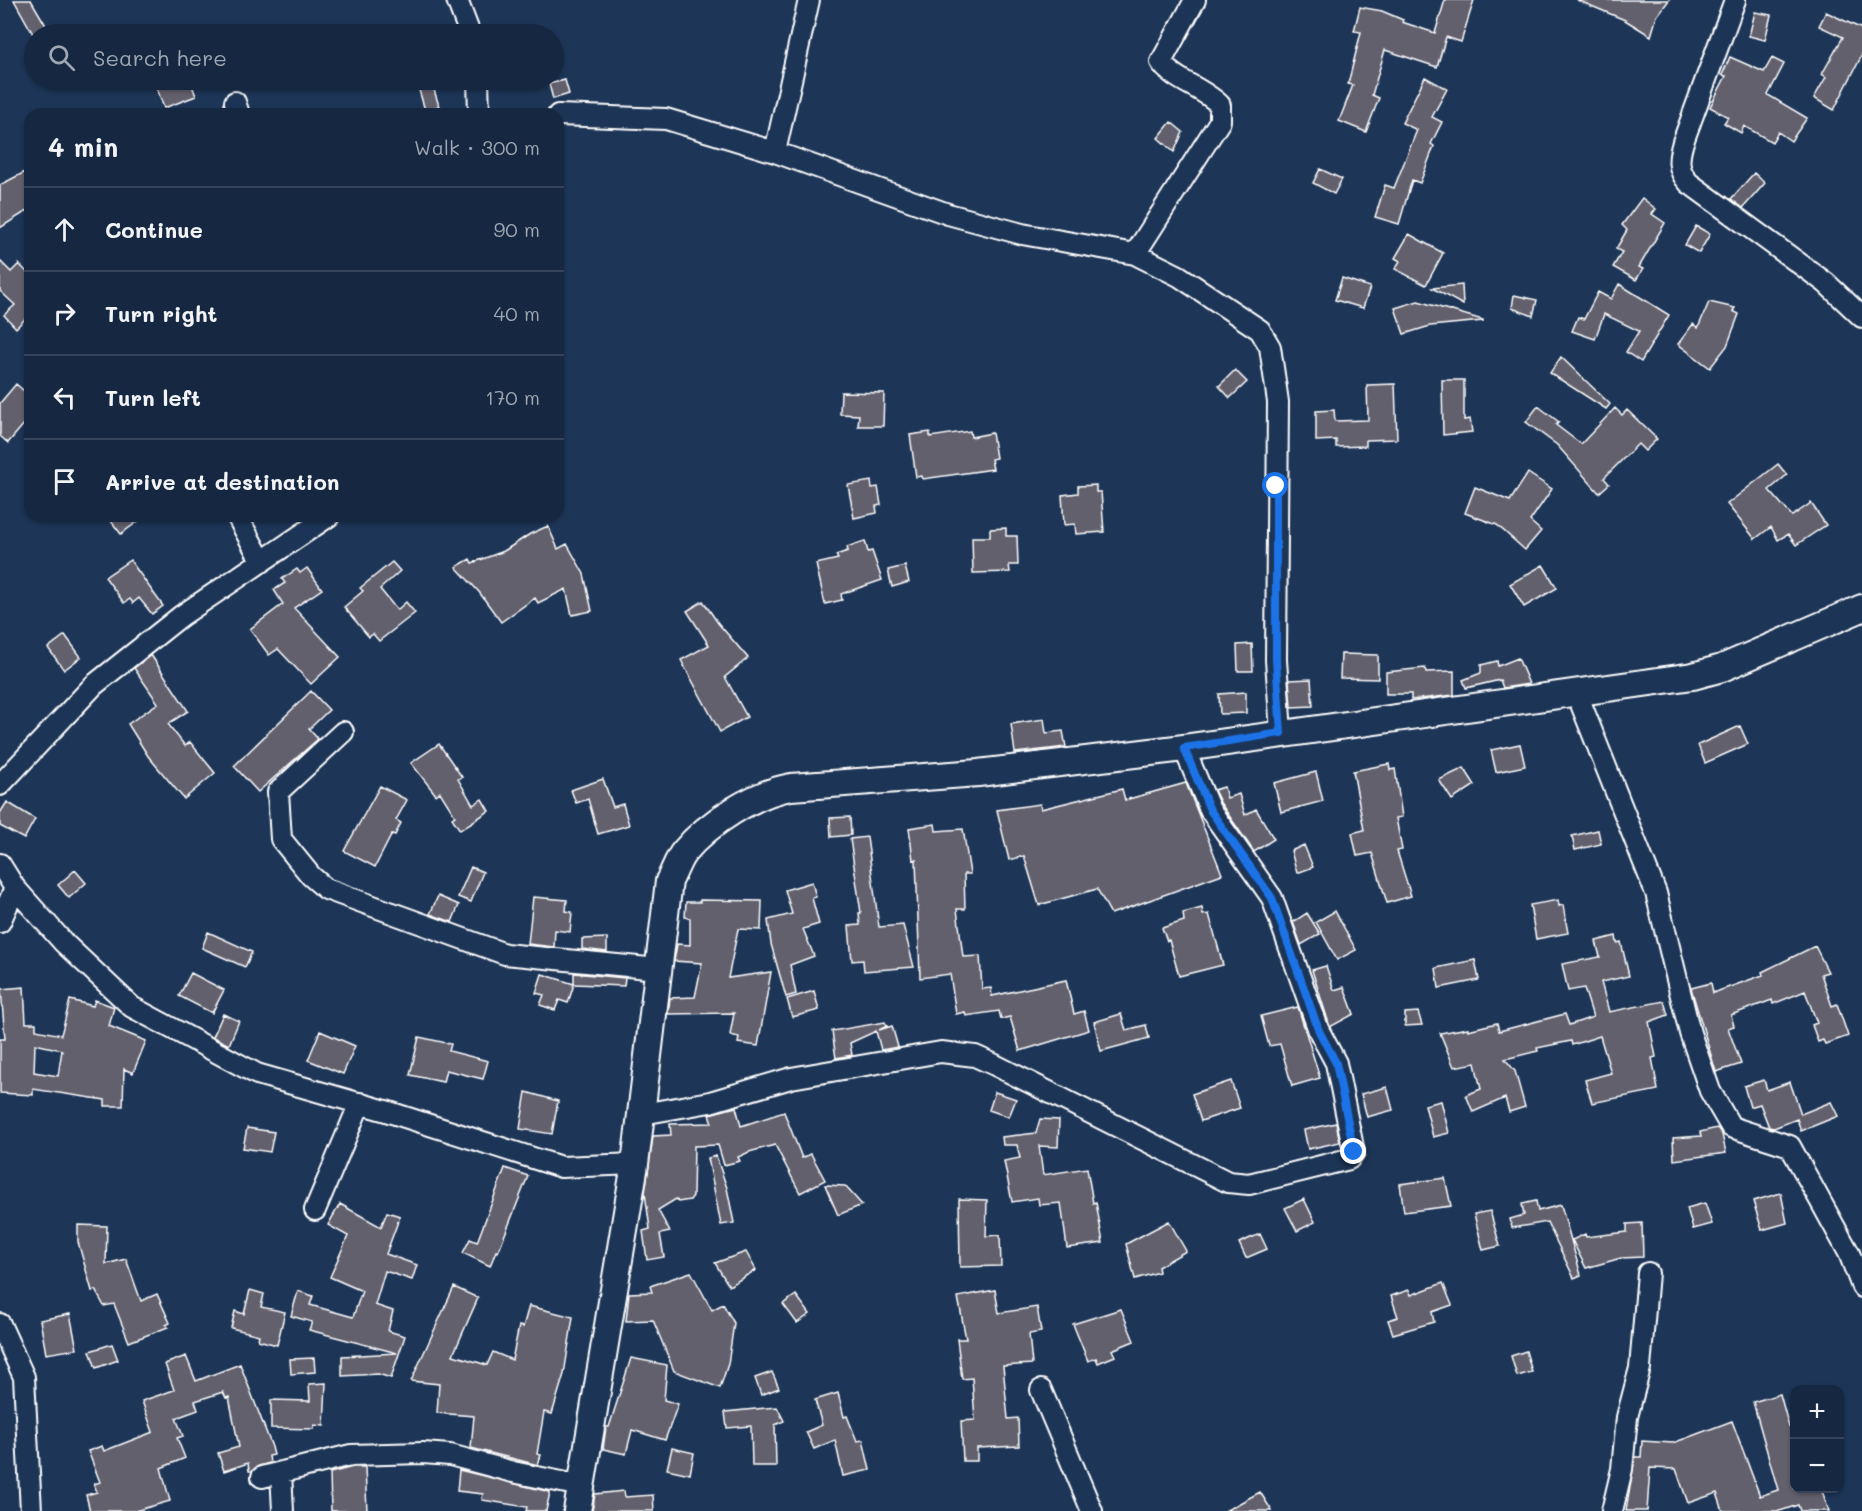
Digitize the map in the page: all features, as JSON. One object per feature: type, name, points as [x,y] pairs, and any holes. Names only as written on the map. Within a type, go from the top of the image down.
[{"type":"street","points":[[458,0],[466,24]]},
{"type":"street","points":[[775,152],[808,0]]},
{"type":"street","points":[[1135,254],[1220,121],[1220,105],[1213,97],[1168,69],[1161,62],[1195,0]]},
{"type":"street","points":[[1735,0],[1683,142],[1679,165],[1681,174],[1689,183],[1826,283],[1862,317]]},
{"type":"street","points":[[478,90],[479,108]]},
{"type":"street","points":[[564,116],[666,119],[775,152],[948,214],[1022,234],[1135,254],[1179,276],[1260,330],[1270,347],[1278,402],[1276,660],[1281,733]]},
{"type":"street","points":[[240,522],[262,562]]},
{"type":"street","points":[[0,785],[94,685],[172,623],[320,522]]},
{"type":"street","points":[[577,1511],[635,1164],[669,881],[684,852],[752,799],[771,790],[978,773],[1184,748],[1693,676],[1722,668],[1862,608]]},
{"type":"street","points":[[1577,694],[1656,893],[1690,1033],[1710,1090],[1731,1127],[1790,1146],[1849,1253],[1862,1287]]},
{"type":"street","points":[[343,732],[278,792],[281,839],[311,876],[326,889],[505,954],[658,969]]},
{"type":"street","points":[[642,1114],[710,1101],[791,1078],[941,1052],[975,1056],[993,1064],[1228,1182],[1249,1184],[1349,1159],[1354,1152],[1336,1063],[1319,1031],[1272,898],[1210,810],[1184,748]]},
{"type":"street","points":[[0,864],[15,888],[64,944],[132,1007],[257,1074],[360,1103],[561,1167],[635,1164]]},
{"type":"street","points":[[0,922],[15,888]]},
{"type":"street","points":[[315,1210],[360,1103]]},
{"type":"street","points":[[1612,1511],[1622,1469],[1627,1417],[1640,1368],[1648,1273]]},
{"type":"street","points":[[0,1324],[24,1377],[32,1511]]},
{"type":"street","points":[[1041,1390],[1092,1511]]},
{"type":"street","points":[[262,1477],[351,1455],[423,1452],[450,1455],[513,1472],[581,1486]]},
{"type":"street","points":[[281,1472],[283,1511]]},
{"type":"building","points":[[14,0],[31,0],[45,24],[27,24]]},
{"type":"building","points":[[1445,0],[1474,0],[1461,42],[1446,37],[1437,67],[1385,50],[1372,95],[1379,98],[1366,132],[1339,121],[1353,85],[1348,84],[1361,32],[1354,31],[1360,7],[1382,11],[1403,20],[1402,22],[1435,33]]},
{"type":"building","points":[[1577,0],[1669,0],[1657,16],[1651,36],[1625,20]]},
{"type":"building","points":[[1755,12],[1771,15],[1765,40],[1749,36]]},
{"type":"building","points":[[1826,12],[1862,29],[1862,55],[1834,110],[1814,98],[1826,77],[1822,74],[1843,37],[1819,26]]},
{"type":"building","points":[[1730,57],[1764,72],[1772,58],[1784,64],[1768,95],[1807,118],[1791,141],[1778,132],[1772,142],[1744,126],[1741,133],[1724,123],[1728,117],[1710,107],[1726,76],[1722,75]]},
{"type":"building","points":[[1425,77],[1447,89],[1432,117],[1442,122],[1431,144],[1434,146],[1420,183],[1412,180],[1399,224],[1375,217],[1385,185],[1394,188],[1417,130],[1402,123]]},
{"type":"building","points":[[564,80],[569,94],[553,99],[551,90],[564,90]]},
{"type":"building","points":[[158,90],[194,90],[196,96],[164,108]]},
{"type":"building","points":[[419,90],[434,90],[439,106],[424,108]]},
{"type":"building","points":[[1171,122],[1183,132],[1174,152],[1158,138]]},
{"type":"building","points":[[1320,169],[1342,179],[1334,194],[1313,183]]},
{"type":"building","points":[[24,173],[24,213],[0,228],[0,185]]},
{"type":"building","points":[[1754,173],[1765,183],[1743,208],[1731,199]]},
{"type":"building","points":[[1642,198],[1656,209],[1652,214],[1665,223],[1639,267],[1643,269],[1636,280],[1613,267],[1622,252],[1616,249],[1627,230],[1622,225]]},
{"type":"building","points":[[1696,226],[1710,234],[1699,253],[1685,245]]},
{"type":"building","points":[[1409,234],[1443,253],[1426,285],[1395,269],[1400,261],[1395,258]]},
{"type":"building","points":[[0,261],[11,272],[19,264],[24,269],[24,320],[16,328],[4,315],[15,305],[0,291]]},
{"type":"building","points":[[1342,278],[1370,287],[1363,308],[1335,300]]},
{"type":"building","points":[[1619,284],[1669,315],[1641,362],[1626,352],[1639,331],[1604,314],[1595,339],[1572,331],[1578,317],[1584,319],[1598,292],[1611,299]]},
{"type":"building","points":[[1462,285],[1463,305],[1432,288]]},
{"type":"building","points":[[1514,295],[1537,300],[1533,316],[1512,308]]},
{"type":"building","points":[[1418,301],[1483,321],[1430,326],[1404,334],[1395,308]]},
{"type":"building","points":[[1709,302],[1735,308],[1733,311],[1739,314],[1727,346],[1710,368],[1678,344],[1693,324],[1698,328]]},
{"type":"building","points":[[1561,357],[1610,404],[1606,409],[1550,373]]},
{"type":"building","points":[[1235,370],[1247,382],[1230,398],[1219,386]]},
{"type":"building","points":[[1442,380],[1464,380],[1464,420],[1470,419],[1472,432],[1443,435]]},
{"type":"building","points":[[16,384],[24,391],[24,424],[8,443],[0,436],[0,403]]},
{"type":"building","points":[[1395,384],[1397,439],[1366,440],[1366,446],[1336,447],[1336,440],[1316,441],[1316,411],[1334,410],[1335,421],[1368,420],[1367,385]]},
{"type":"building","points":[[841,392],[884,393],[883,426],[858,426],[859,415],[840,414]]},
{"type":"building","points":[[1538,406],[1559,422],[1556,425],[1581,444],[1615,408],[1622,415],[1627,410],[1657,439],[1645,451],[1638,444],[1604,478],[1609,484],[1599,493],[1557,445],[1526,422]]},
{"type":"building","points":[[970,431],[971,437],[992,433],[996,458],[991,459],[993,469],[923,479],[922,476],[916,477],[910,435],[930,432],[930,437]]},
{"type":"building","points":[[1778,464],[1787,475],[1769,490],[1792,516],[1811,503],[1826,525],[1796,545],[1788,534],[1778,540],[1771,527],[1755,539],[1727,504]]},
{"type":"building","points":[[1528,473],[1552,489],[1530,521],[1541,531],[1525,550],[1497,525],[1465,513],[1475,487],[1510,501]]},
{"type":"building","points":[[871,481],[872,488],[878,487],[881,505],[876,506],[877,513],[854,518],[848,485]]},
{"type":"building","points":[[1096,485],[1096,492],[1101,492],[1104,532],[1076,534],[1075,524],[1064,525],[1062,495],[1078,493],[1078,486]]},
{"type":"building","points":[[112,522],[137,522],[121,534]]},
{"type":"building","points":[[548,526],[558,549],[567,544],[584,574],[592,611],[572,615],[566,589],[538,603],[535,598],[501,622],[479,592],[456,567],[470,559],[472,563],[504,551],[530,534]]},
{"type":"building","points":[[1006,528],[1006,536],[1017,536],[1018,565],[1009,565],[1010,572],[973,573],[972,537],[990,537],[990,529]]},
{"type":"building","points":[[865,541],[868,552],[872,551],[882,580],[841,594],[842,600],[825,604],[816,564],[838,559],[836,555],[848,551],[847,547]]},
{"type":"building","points":[[130,560],[163,606],[152,614],[139,598],[133,603],[130,599],[124,603],[105,577]]},
{"type":"building","points":[[392,562],[400,571],[380,589],[397,610],[406,602],[415,613],[379,641],[373,634],[369,637],[344,607],[363,591],[360,588]]},
{"type":"building","points":[[1543,565],[1557,588],[1524,607],[1510,584]]},
{"type":"building","points":[[905,566],[909,582],[892,587],[888,570]]},
{"type":"building","points":[[307,568],[322,589],[294,608],[340,657],[311,684],[278,649],[269,655],[250,629],[283,604],[274,590],[285,583],[282,579],[297,569],[300,573]]},
{"type":"building","points":[[703,601],[718,623],[748,658],[725,677],[747,717],[720,732],[681,660],[709,645],[687,611]]},
{"type":"building","points":[[65,635],[81,657],[64,670],[48,648]]},
{"type":"building","points":[[1252,644],[1253,671],[1238,671],[1237,645]]},
{"type":"building","points":[[1341,654],[1378,655],[1378,679],[1340,678]]},
{"type":"building","points":[[151,655],[188,711],[168,724],[185,746],[190,742],[215,773],[184,799],[148,756],[128,724],[158,703],[134,668]]},
{"type":"building","points":[[1518,658],[1529,684],[1503,688],[1500,680],[1466,688],[1463,680],[1481,673],[1481,665],[1497,661],[1498,666]]},
{"type":"building","points":[[1425,668],[1426,672],[1454,671],[1454,695],[1411,700],[1411,694],[1386,694],[1386,672]]},
{"type":"building","points":[[1311,679],[1313,706],[1291,707],[1289,680]]},
{"type":"building","points":[[311,691],[329,710],[309,729],[318,739],[258,792],[234,766]]},
{"type":"building","points":[[1246,692],[1246,713],[1220,714],[1219,694]]},
{"type":"building","points":[[1044,719],[1046,733],[1063,731],[1066,747],[1015,753],[1011,724]]},
{"type":"building","points":[[1740,726],[1748,744],[1705,763],[1698,745]]},
{"type":"building","points":[[439,744],[462,777],[458,779],[473,805],[482,799],[489,811],[460,830],[452,818],[455,816],[440,792],[436,795],[411,763]]},
{"type":"building","points":[[1520,744],[1525,766],[1496,772],[1491,750]]},
{"type":"building","points":[[1389,764],[1390,770],[1395,769],[1402,817],[1396,818],[1402,850],[1397,851],[1411,896],[1387,903],[1372,853],[1357,856],[1352,833],[1364,830],[1353,771]]},
{"type":"building","points":[[1464,768],[1475,785],[1452,800],[1439,780]]},
{"type":"building","points":[[1316,772],[1323,801],[1281,812],[1274,783]]},
{"type":"building","points":[[603,779],[613,807],[623,804],[629,825],[598,834],[588,799],[576,803],[571,790]]},
{"type":"building","points":[[1186,783],[1222,874],[1111,914],[1097,889],[1039,905],[1024,856],[1009,860],[997,810],[1040,804],[1041,809],[1122,789],[1125,800]]},
{"type":"building","points":[[380,786],[407,800],[396,820],[401,823],[395,835],[392,834],[375,867],[344,851]]},
{"type":"building","points":[[1224,787],[1227,798],[1239,794],[1245,815],[1256,809],[1274,839],[1254,852],[1214,790]]},
{"type":"building","points":[[7,802],[35,819],[24,839],[0,826],[0,813]]},
{"type":"building","points":[[850,817],[851,835],[831,837],[830,818]]},
{"type":"building","points":[[935,824],[936,831],[963,829],[970,874],[964,874],[965,909],[957,909],[963,957],[980,956],[982,989],[991,988],[992,996],[1066,980],[1074,1014],[1084,1011],[1089,1030],[1020,1051],[1010,1017],[1001,1019],[999,1011],[966,1016],[965,1012],[956,1014],[950,974],[920,978],[916,859],[913,860],[909,828]]},
{"type":"building","points":[[1598,830],[1601,844],[1575,850],[1572,836]]},
{"type":"building","points":[[867,837],[879,927],[903,925],[914,967],[864,971],[863,960],[852,961],[849,926],[860,925],[859,913],[861,913],[850,839]]},
{"type":"building","points":[[1304,845],[1313,867],[1297,873],[1291,851]]},
{"type":"building","points":[[471,867],[483,872],[471,902],[458,897]]},
{"type":"building","points":[[75,870],[86,883],[69,898],[58,885]]},
{"type":"building","points":[[812,882],[816,897],[812,898],[819,924],[803,929],[814,956],[790,965],[796,994],[786,997],[771,944],[768,920],[792,914],[785,890]]},
{"type":"building","points":[[438,896],[459,905],[452,922],[430,914]]},
{"type":"building","points":[[533,897],[567,900],[566,911],[572,912],[570,932],[555,930],[554,947],[528,944]]},
{"type":"building","points":[[700,900],[762,901],[761,930],[738,929],[728,978],[771,972],[758,1046],[738,1043],[739,1037],[730,1035],[734,1013],[668,1014],[670,998],[695,997],[702,963],[674,961],[677,944],[690,945],[690,918],[685,917],[686,902],[700,902]]},
{"type":"building","points":[[1558,900],[1559,906],[1563,905],[1568,933],[1536,939],[1530,905]]},
{"type":"building","points":[[1202,908],[1203,915],[1209,914],[1223,965],[1179,976],[1169,940],[1167,941],[1162,928],[1184,921],[1183,913]]},
{"type":"building","points":[[1335,911],[1356,950],[1337,960],[1316,922]]},
{"type":"building","points":[[1307,913],[1320,934],[1301,945],[1293,922]]},
{"type":"building","points":[[208,932],[252,952],[245,967],[202,948]]},
{"type":"building","points":[[1616,936],[1617,943],[1621,942],[1629,976],[1601,982],[1609,1012],[1664,1001],[1668,1015],[1649,1022],[1656,1057],[1652,1058],[1658,1090],[1592,1103],[1585,1080],[1611,1073],[1600,1036],[1572,1045],[1571,1041],[1537,1048],[1538,1051],[1505,1059],[1515,1071],[1525,1107],[1509,1112],[1505,1098],[1473,1112],[1466,1095],[1481,1089],[1475,1063],[1454,1067],[1440,1033],[1468,1028],[1468,1030],[1497,1023],[1499,1031],[1565,1014],[1569,1025],[1593,1017],[1584,988],[1568,991],[1562,964],[1600,957],[1596,941]]},
{"type":"building","points":[[607,938],[607,952],[582,949],[582,939]]},
{"type":"building","points":[[1815,946],[1828,972],[1821,974],[1832,1006],[1837,1004],[1848,1036],[1825,1044],[1823,1040],[1818,1042],[1812,1025],[1817,1023],[1805,991],[1773,1004],[1772,1000],[1731,1015],[1734,1026],[1728,1028],[1741,1064],[1716,1072],[1691,988],[1711,983],[1713,993],[1763,975],[1762,972]]},
{"type":"building","points":[[1475,960],[1479,980],[1439,988],[1436,968]]},
{"type":"building","points":[[1326,966],[1334,990],[1344,987],[1354,1014],[1330,1027],[1312,970]]},
{"type":"building","points":[[191,973],[224,990],[212,1013],[179,996]]},
{"type":"building","points":[[574,973],[625,978],[624,986],[574,984]]},
{"type":"building","points":[[542,974],[574,984],[568,1003],[559,1000],[555,1010],[540,1005],[544,995],[536,993]]},
{"type":"building","points":[[24,987],[26,1023],[36,1023],[36,1030],[61,1035],[70,1000],[93,1006],[95,1000],[114,1007],[109,1026],[146,1041],[133,1073],[124,1069],[123,1106],[105,1106],[105,1100],[33,1089],[33,1095],[0,1093],[0,1039],[5,1039],[1,989]],"holes":[[[35,1044],[62,1050],[58,1076],[34,1072]]]},
{"type":"building","points":[[814,991],[819,1010],[792,1017],[787,999]]},
{"type":"building","points":[[1298,1007],[1320,1078],[1292,1086],[1280,1044],[1269,1046],[1261,1016]]},
{"type":"building","points":[[1418,1012],[1422,1025],[1405,1026],[1405,1013]]},
{"type":"building","points":[[223,1014],[239,1021],[229,1045],[213,1037]]},
{"type":"building","points":[[1121,1014],[1126,1030],[1146,1025],[1149,1038],[1101,1051],[1094,1022]]},
{"type":"building","points":[[885,1022],[887,1026],[879,1030],[892,1026],[898,1047],[881,1050],[876,1031],[850,1043],[852,1055],[836,1058],[832,1031]]},
{"type":"building","points":[[320,1031],[355,1046],[343,1074],[308,1060]]},
{"type":"building","points":[[419,1037],[451,1044],[449,1051],[488,1061],[483,1079],[446,1070],[443,1082],[410,1075]]},
{"type":"building","points":[[1764,1080],[1767,1090],[1790,1082],[1801,1114],[1831,1102],[1838,1116],[1801,1131],[1797,1119],[1774,1128],[1769,1127],[1760,1104],[1750,1107],[1744,1086]]},
{"type":"building","points":[[1231,1081],[1240,1108],[1201,1121],[1192,1094]]},
{"type":"building","points":[[1387,1087],[1393,1110],[1367,1117],[1361,1094]]},
{"type":"building","points":[[526,1092],[558,1101],[552,1134],[520,1129]]},
{"type":"building","points":[[995,1092],[1016,1099],[1009,1117],[989,1110]]},
{"type":"building","points":[[1441,1101],[1449,1133],[1433,1137],[1425,1105]]},
{"type":"building","points":[[736,1107],[741,1126],[784,1112],[802,1158],[811,1154],[825,1180],[800,1193],[775,1145],[749,1152],[738,1157],[740,1161],[724,1165],[718,1145],[694,1146],[693,1196],[690,1200],[678,1202],[676,1199],[658,1210],[670,1232],[660,1234],[664,1257],[647,1260],[643,1231],[650,1229],[645,1193],[653,1136],[671,1135],[670,1124],[712,1123],[709,1114]]},
{"type":"building","points":[[1040,1119],[1059,1120],[1058,1147],[1039,1146],[1043,1175],[1087,1168],[1103,1243],[1067,1248],[1061,1203],[1039,1205],[1038,1198],[1012,1202],[1004,1161],[1020,1158],[1017,1145],[1003,1145],[1002,1137],[1036,1133]]},
{"type":"building","points":[[1336,1123],[1340,1142],[1308,1149],[1304,1130]]},
{"type":"building","points":[[247,1128],[274,1132],[270,1152],[243,1148]]},
{"type":"building","points":[[1717,1128],[1722,1134],[1726,1153],[1674,1160],[1673,1138],[1701,1136],[1700,1132]]},
{"type":"building","points":[[716,1156],[727,1188],[734,1223],[721,1225],[708,1158]]},
{"type":"building","points":[[505,1168],[528,1176],[498,1252],[496,1251],[490,1266],[463,1253],[470,1239],[477,1242]]},
{"type":"building","points":[[1445,1178],[1451,1206],[1404,1212],[1400,1184]]},
{"type":"building","points":[[825,1185],[845,1186],[862,1205],[838,1215]]},
{"type":"building","points":[[1781,1193],[1787,1223],[1762,1230],[1753,1201]]},
{"type":"building","points":[[959,1199],[987,1200],[986,1236],[1000,1235],[1001,1266],[960,1267]]},
{"type":"building","points":[[1304,1199],[1315,1222],[1297,1231],[1285,1208]]},
{"type":"building","points":[[1536,1201],[1538,1211],[1561,1205],[1581,1275],[1574,1278],[1547,1222],[1512,1228],[1510,1219],[1524,1215],[1522,1204]]},
{"type":"building","points":[[1705,1203],[1712,1224],[1693,1229],[1687,1208]]},
{"type":"building","points":[[340,1204],[381,1227],[387,1212],[400,1216],[386,1254],[417,1265],[412,1280],[385,1271],[375,1305],[393,1311],[388,1331],[405,1336],[391,1378],[378,1374],[342,1376],[342,1356],[397,1353],[309,1330],[312,1322],[291,1316],[298,1291],[313,1296],[310,1305],[353,1317],[362,1291],[330,1277],[348,1236],[328,1225]]},
{"type":"building","points":[[1490,1211],[1500,1246],[1483,1250],[1474,1214]]},
{"type":"building","points":[[1169,1221],[1186,1251],[1158,1267],[1159,1272],[1135,1279],[1126,1244]]},
{"type":"building","points":[[1642,1223],[1643,1257],[1621,1258],[1586,1268],[1572,1240],[1585,1234],[1586,1237],[1627,1232],[1627,1224]]},
{"type":"building","points":[[78,1225],[107,1226],[106,1264],[126,1259],[141,1301],[157,1294],[170,1323],[166,1325],[168,1327],[129,1342],[114,1304],[104,1306],[95,1290],[92,1291],[78,1242]]},
{"type":"building","points":[[1260,1234],[1267,1249],[1246,1258],[1239,1243]]},
{"type":"building","points":[[746,1252],[756,1270],[729,1286],[715,1263]]},
{"type":"building","points":[[691,1272],[712,1310],[723,1304],[734,1323],[728,1364],[720,1388],[674,1371],[653,1320],[626,1321],[629,1293],[652,1292],[650,1286]]},
{"type":"building","points":[[1443,1283],[1452,1305],[1432,1312],[1434,1322],[1393,1334],[1388,1320],[1398,1317],[1391,1296],[1409,1290],[1411,1295]]},
{"type":"building","points":[[454,1287],[478,1298],[453,1355],[487,1365],[493,1352],[512,1360],[519,1326],[523,1327],[529,1306],[573,1317],[564,1374],[552,1414],[544,1412],[537,1454],[541,1455],[538,1465],[471,1448],[474,1416],[437,1413],[439,1384],[411,1381]]},
{"type":"building","points":[[250,1290],[264,1294],[261,1307],[285,1312],[277,1345],[258,1340],[259,1335],[231,1328],[235,1311],[244,1314]]},
{"type":"building","points":[[995,1290],[999,1313],[1037,1307],[1041,1332],[1029,1334],[1032,1364],[1003,1366],[1008,1419],[1018,1418],[1019,1446],[977,1448],[977,1461],[963,1461],[961,1421],[975,1420],[972,1378],[962,1379],[957,1339],[966,1339],[958,1297]]},
{"type":"building","points":[[796,1295],[810,1314],[797,1323],[783,1304]]},
{"type":"building","points":[[1121,1309],[1134,1341],[1112,1350],[1115,1356],[1098,1363],[1096,1358],[1088,1361],[1073,1324]]},
{"type":"building","points":[[70,1314],[77,1349],[46,1354],[40,1320]]},
{"type":"building","points":[[112,1344],[118,1360],[96,1368],[90,1351]]},
{"type":"building","points":[[1526,1351],[1532,1372],[1517,1376],[1511,1356]]},
{"type":"building","points":[[186,1356],[196,1381],[240,1364],[272,1447],[274,1455],[269,1456],[270,1463],[252,1471],[249,1471],[248,1463],[224,1471],[218,1453],[239,1447],[229,1397],[226,1398],[223,1392],[195,1401],[198,1410],[176,1418],[183,1436],[177,1438],[185,1458],[161,1468],[170,1501],[135,1511],[90,1511],[86,1495],[97,1492],[94,1484],[100,1482],[88,1451],[102,1446],[104,1451],[153,1432],[142,1401],[174,1390],[165,1364]]},
{"type":"building","points":[[314,1358],[315,1372],[291,1374],[290,1359]]},
{"type":"building","points":[[631,1358],[667,1365],[664,1400],[678,1404],[665,1440],[632,1430],[626,1454],[603,1449],[606,1427],[609,1427]]},
{"type":"building","points":[[772,1372],[779,1388],[761,1395],[755,1378]]},
{"type":"building","points":[[326,1383],[324,1426],[314,1425],[314,1429],[271,1428],[271,1400],[310,1401],[309,1384]]},
{"type":"building","points":[[838,1393],[844,1417],[847,1416],[857,1441],[863,1440],[870,1470],[843,1476],[835,1440],[814,1449],[806,1432],[822,1425],[815,1400]]},
{"type":"building","points":[[1780,1394],[1790,1426],[1790,1493],[1823,1493],[1829,1511],[1800,1511],[1798,1505],[1780,1511],[1723,1511],[1717,1493],[1688,1503],[1676,1469],[1650,1468],[1647,1511],[1626,1511],[1635,1457],[1641,1457],[1642,1441],[1673,1443],[1732,1421],[1760,1496],[1778,1490],[1753,1402]]},
{"type":"building","points":[[777,1407],[784,1421],[775,1425],[776,1466],[752,1466],[751,1426],[727,1428],[725,1412]]},
{"type":"building","points":[[672,1448],[694,1453],[690,1474],[667,1469]]},
{"type":"building","points":[[353,1467],[365,1467],[367,1511],[331,1511],[330,1473]]},
{"type":"building","points":[[459,1470],[550,1492],[546,1511],[526,1511],[527,1507],[482,1500],[483,1494],[457,1491]]},
{"type":"building","points":[[624,1491],[625,1497],[653,1495],[654,1511],[592,1511],[595,1494]]},
{"type":"building","points":[[1260,1492],[1272,1511],[1225,1511]]},
{"type":"route","points":[[1276,486],[1276,660],[1281,733],[1184,748],[1210,810],[1272,898],[1319,1031],[1336,1063],[1354,1152]]}]
